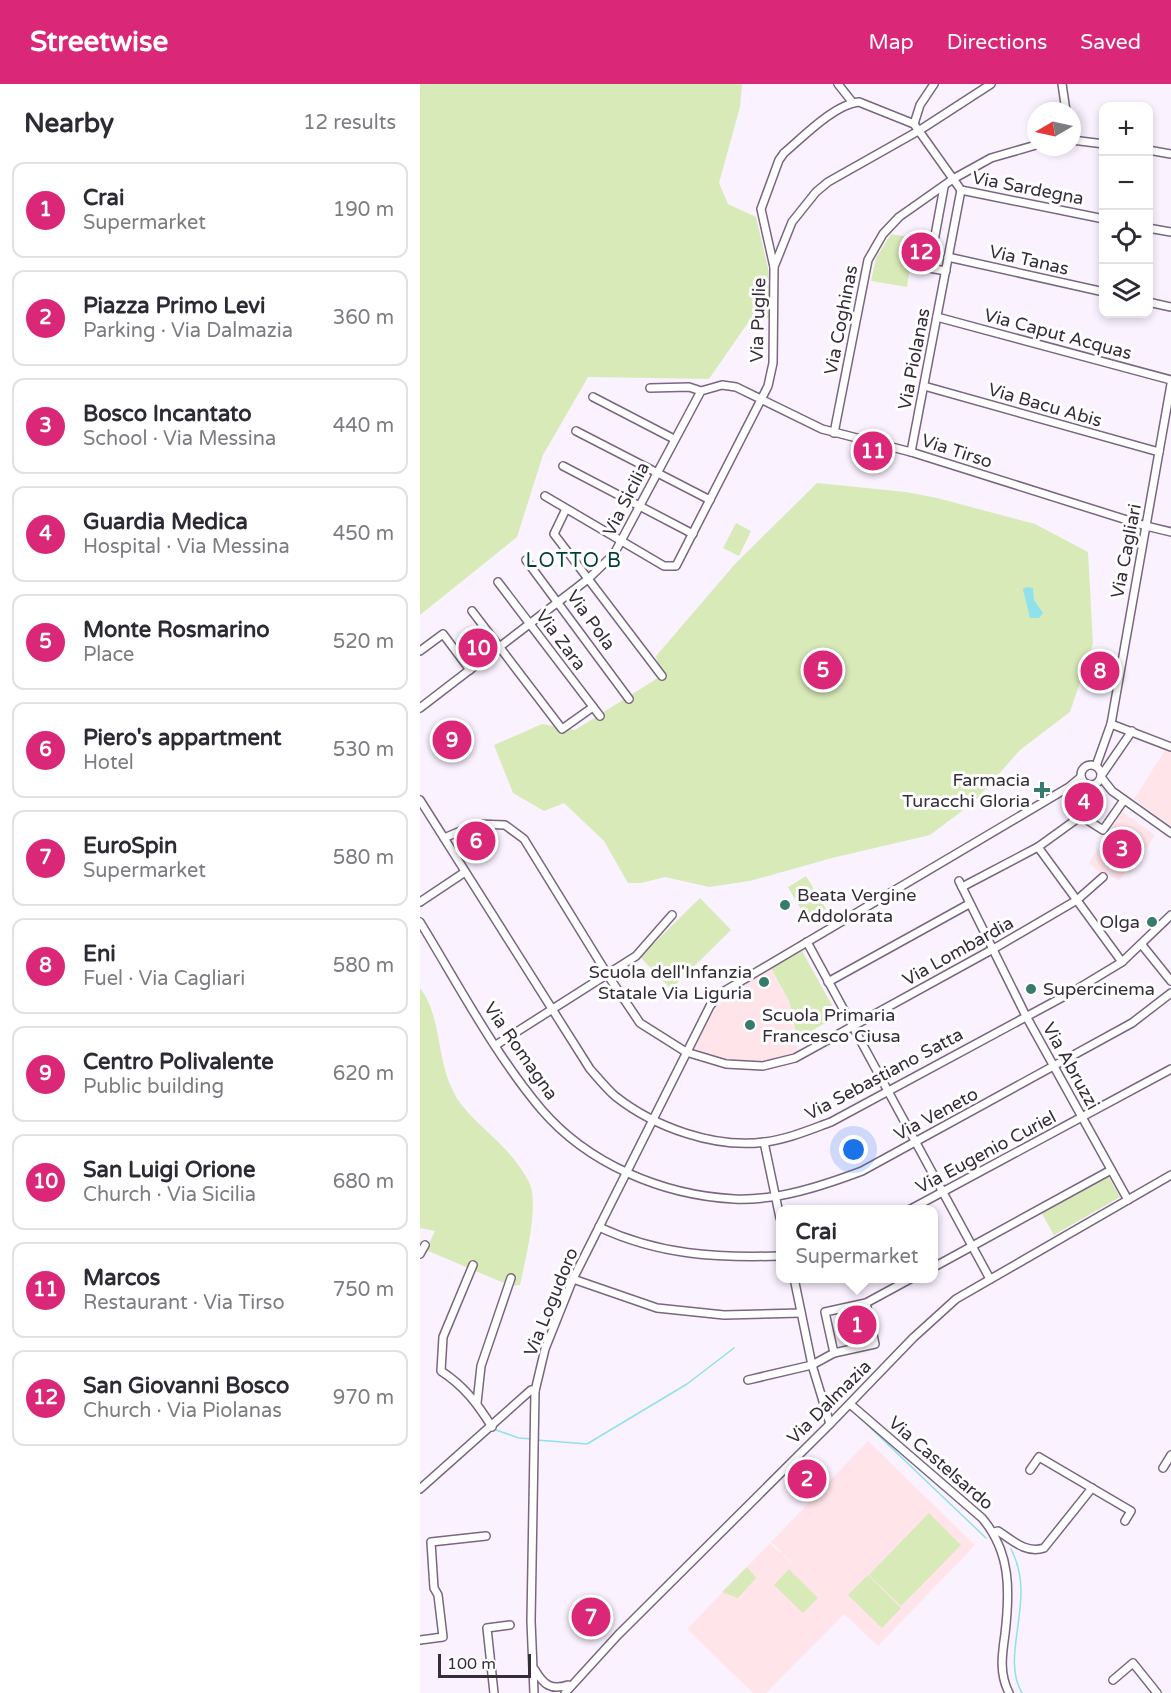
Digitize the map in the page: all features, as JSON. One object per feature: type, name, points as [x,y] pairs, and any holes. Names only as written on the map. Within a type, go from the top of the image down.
[{"type":"street","points":[[838,84],[854,103]]},
{"type":"street","points":[[774,267],[761,209],[779,160],[784,153],[834,112],[854,103],[859,102],[914,124],[920,105],[934,84]]},
{"type":"street","name":"Via Puglie","points":[[621,542],[670,568],[676,566],[762,400],[773,363],[774,267],[792,222],[816,192],[828,182],[920,130],[991,84]]},
{"type":"street","points":[[1062,84],[1065,102]]},
{"type":"street","name":"Via Sardegna","points":[[914,124],[961,190],[1099,218]]},
{"type":"street","points":[[1081,141],[1099,143]]},
{"type":"street","name":"Via Coghinas","points":[[834,433],[872,250],[899,217],[953,179],[990,158],[1027,147]]},
{"type":"street","points":[[1153,151],[1171,154]]},
{"type":"street","points":[[944,187],[929,268],[946,271]]},
{"type":"street","name":"Via Piolanas","points":[[911,452],[961,190]]},
{"type":"street","points":[[1153,229],[1171,232]]},
{"type":"street","name":"Via Tanas","points":[[948,257],[1099,291]]},
{"type":"street","points":[[1153,303],[1171,307]]},
{"type":"street","name":"Via Caput Acquas","points":[[937,317],[1171,382]]},
{"type":"street","name":"Via Cagliari","points":[[1086,782],[1082,770],[1092,766],[1111,724],[1171,382]]},
{"type":"street","points":[[650,388],[689,387],[701,391],[722,385],[762,400]]},
{"type":"street","name":"Via Bacu Abis","points":[[924,386],[1159,452]]},
{"type":"street","name":"Via Sicilia","points":[[420,708],[588,579],[614,554],[701,391]]},
{"type":"street","points":[[593,397],[674,439]]},
{"type":"street","name":"Via Tirso","points":[[762,400],[834,433],[911,452],[1171,532]]},
{"type":"street","points":[[576,431],[710,500]]},
{"type":"street","points":[[562,466],[693,534]]},
{"type":"street","points":[[545,496],[621,542]]},
{"type":"street","points":[[566,509],[554,534],[662,676]]},
{"type":"street","name":"Via Pola","points":[[526,560],[559,601],[629,699]]},
{"type":"street","name":"Via Zara","points":[[498,582],[600,716]]},
{"type":"street","points":[[472,610],[562,729],[593,707]]},
{"type":"street","points":[[420,651],[443,634],[470,669]]},
{"type":"street","points":[[1111,724],[1171,747]]},
{"type":"street","name":"Via Logudoro","points":[[534,1693],[534,1433],[536,1391],[545,1349],[573,1279],[598,1227],[710,1006],[721,993],[1069,787],[1101,777],[1132,731]]},
{"type":"street","points":[[1092,766],[1112,791],[1171,833]]},
{"type":"street","points":[[1086,782],[1112,791]]},
{"type":"street","name":"Via Sebastiano Satta","points":[[420,800],[590,1069],[615,1096],[654,1119],[702,1139],[764,1142],[799,1134],[831,1122],[1074,991],[1122,962],[1171,915]]},
{"type":"street","points":[[1122,962],[1038,847],[1081,816],[1103,830],[1124,800]]},
{"type":"street","name":"Via Lombardia","points":[[444,838],[477,824],[505,825],[524,838],[607,974],[640,1023],[686,1052],[726,1064],[763,1066],[795,1058],[992,950],[1077,900],[1103,877]]},
{"type":"street","name":"Via Abruzzi","points":[[1038,847],[961,884],[1026,1016],[1128,1200]]},
{"type":"street","points":[[420,902],[465,872]]},
{"type":"street","points":[[828,982],[969,903]]},
{"type":"street","points":[[496,1045],[636,956],[672,915]]},
{"type":"street","name":"Via Romagna","points":[[420,922],[496,1045],[548,1116],[576,1143],[624,1173]]},
{"type":"street","points":[[807,942],[990,1279]]},
{"type":"street","points":[[1142,945],[1171,981]]},
{"type":"street","name":"Via Veneto","points":[[624,1173],[697,1194],[735,1199],[816,1188],[862,1171],[1054,1067],[1132,1023],[1171,993]]},
{"type":"street","name":"Via Eugenio Curiel","points":[[917,1205],[1171,1069]]},
{"type":"street","points":[[764,1142],[777,1205]]},
{"type":"street","points":[[938,1264],[1111,1170]]},
{"type":"street","name":"Via Dalmazia","points":[[565,1693],[618,1635],[850,1404],[913,1338],[956,1299],[1171,1175]]},
{"type":"street","points":[[598,1227],[684,1253],[720,1257],[776,1256]]},
{"type":"street","points":[[420,1254],[425,1245]]},
{"type":"street","points":[[473,1265],[443,1337],[441,1371],[460,1383],[477,1403],[492,1427]]},
{"type":"street","points":[[477,1403],[481,1366],[511,1278]]},
{"type":"street","points":[[573,1279],[657,1308],[724,1315],[801,1313]]},
{"type":"street","points":[[795,1283],[812,1365],[830,1424]]},
{"type":"street","points":[[834,1353],[825,1312],[866,1303],[903,1283]]},
{"type":"street","points":[[748,1380],[812,1365],[834,1353],[875,1344],[866,1303]]},
{"type":"street","points":[[420,1489],[531,1390],[536,1391]]},
{"type":"street","name":"Via Castelsardo","points":[[850,1404],[982,1518],[994,1532],[1007,1564],[1009,1601],[1001,1665],[1004,1683],[1009,1693]]},
{"type":"street","points":[[1163,1468],[1171,1455]]},
{"type":"street","points":[[1030,1470],[1039,1457],[1131,1511],[1125,1521]]},
{"type":"street","points":[[994,1532],[998,1531],[1025,1548],[1035,1551],[1044,1548],[1092,1488]]},
{"type":"street","points":[[420,1640],[443,1637],[438,1595],[434,1588],[432,1542],[486,1536]]},
{"type":"street","points":[[494,1693],[487,1628],[510,1625]]},
{"type":"street","points":[[1113,1680],[1133,1663],[1157,1693]]},
{"type":"street","points":[[533,1667],[543,1683],[548,1686],[568,1685]]},
{"type":"street","name":"Via Dalmazia","points":[[557,1693],[578,1681]]},
{"type":"shaded area","points":[[1166,749],[1171,750],[1171,826],[1134,799]]},
{"type":"shaded area","points":[[1122,812],[1155,835],[1130,874],[1126,872],[1119,881],[1106,872],[1102,875],[1089,863]]},
{"type":"shaded area","name":"Scuola Primaria Francesco Ciusa","points":[[771,968],[789,1001],[798,1053],[761,1063],[715,1058],[693,1050],[715,1009],[727,996]]},
{"type":"shaded area","points":[[868,1441],[975,1545],[878,1646],[844,1614],[766,1693],[753,1693],[687,1629],[770,1543],[802,1573],[771,1542]]},
{"type":"green space","points":[[420,84],[742,84],[740,107],[719,183],[728,204],[756,217],[768,268],[770,318],[752,317],[709,379],[588,377],[543,455],[517,537],[420,615]]},
{"type":"green space","points":[[891,234],[915,238],[907,287],[871,281],[876,258]]},
{"type":"green space","points":[[817,483],[906,492],[937,498],[1035,524],[1088,552],[1093,644],[1070,712],[1020,750],[974,802],[930,835],[832,858],[750,881],[709,887],[665,877],[641,883],[628,883],[604,841],[564,803],[544,811],[513,793],[494,745],[542,724],[575,730],[661,676],[656,656],[735,564]]},
{"type":"green space","points":[[736,523],[751,531],[739,556],[723,548]]},
{"type":"green space","points":[[806,876],[826,909],[807,920],[788,887]]},
{"type":"green space","points":[[700,898],[731,930],[671,989],[640,957]]},
{"type":"green space","points":[[802,951],[838,1016],[797,1039],[789,1001],[771,968]]},
{"type":"green space","points":[[420,988],[432,1011],[444,1065],[453,1091],[461,1104],[509,1154],[529,1182],[533,1204],[532,1218],[520,1285],[511,1286],[426,1250],[435,1231],[420,1228]]},
{"type":"green space","points":[[1107,1174],[1120,1197],[1054,1235],[1041,1212]]},
{"type":"green space","points":[[929,1513],[961,1545],[901,1606],[869,1575]]},
{"type":"green space","points":[[747,1567],[756,1578],[738,1598],[722,1592]]},
{"type":"green space","points":[[789,1569],[818,1598],[803,1613],[774,1585]]},
{"type":"green space","points":[[868,1575],[901,1608],[882,1628],[848,1595]]},
{"type":"water","points":[[1033,588],[1034,600],[1043,613],[1039,618],[1030,618],[1023,589]]},
{"type":"waterway","points":[[537,1440],[587,1444],[687,1384],[734,1348]]},
{"type":"waterway","points":[[855,1413],[986,1538]]},
{"type":"waterway","points":[[496,1430],[519,1438],[532,1439]]},
{"type":"waterway","points":[[1011,1549],[1018,1568],[1021,1588],[1014,1661],[1016,1678],[1022,1693]]},
{"type":"place","name":"San Giovanni Bosco","points":[[921,252]]},
{"type":"place","name":"Marcos","points":[[873,451]]},
{"type":"place","name":"San Luigi Orione","points":[[478,648]]},
{"type":"place","name":"Monte Rosmarino","points":[[823,670]]},
{"type":"place","name":"Eni","points":[[1100,671]]},
{"type":"place","name":"Centro Polivalente","points":[[452,740]]},
{"type":"place","name":"Farmacia Turacchi Gloria","points":[[1042,790]]},
{"type":"place","name":"Guardia Medica","points":[[1084,802]]},
{"type":"place","name":"Piero's appartment","points":[[476,841]]},
{"type":"place","name":"Bosco Incantato","points":[[1122,849]]},
{"type":"place","name":"Beata Vergine Addolorata","points":[[785,905]]},
{"type":"place","name":"Olga","points":[[1152,922]]},
{"type":"place","name":"Scuola dell'Infanzia Statale Via Liguria","points":[[764,982]]},
{"type":"place","name":"Supercinema","points":[[1031,989]]},
{"type":"place","name":"Scuola Primaria Francesco Ciusa","points":[[750,1025]]},
{"type":"place","name":"Crai","points":[[857,1325]]},
{"type":"place","name":"Piazza Primo Levi","points":[[807,1479]]},
{"type":"place","name":"EuroSpin","points":[[591,1617]]},
{"type":"district","name":"LOTTO B","points":[[574,561]]}]
